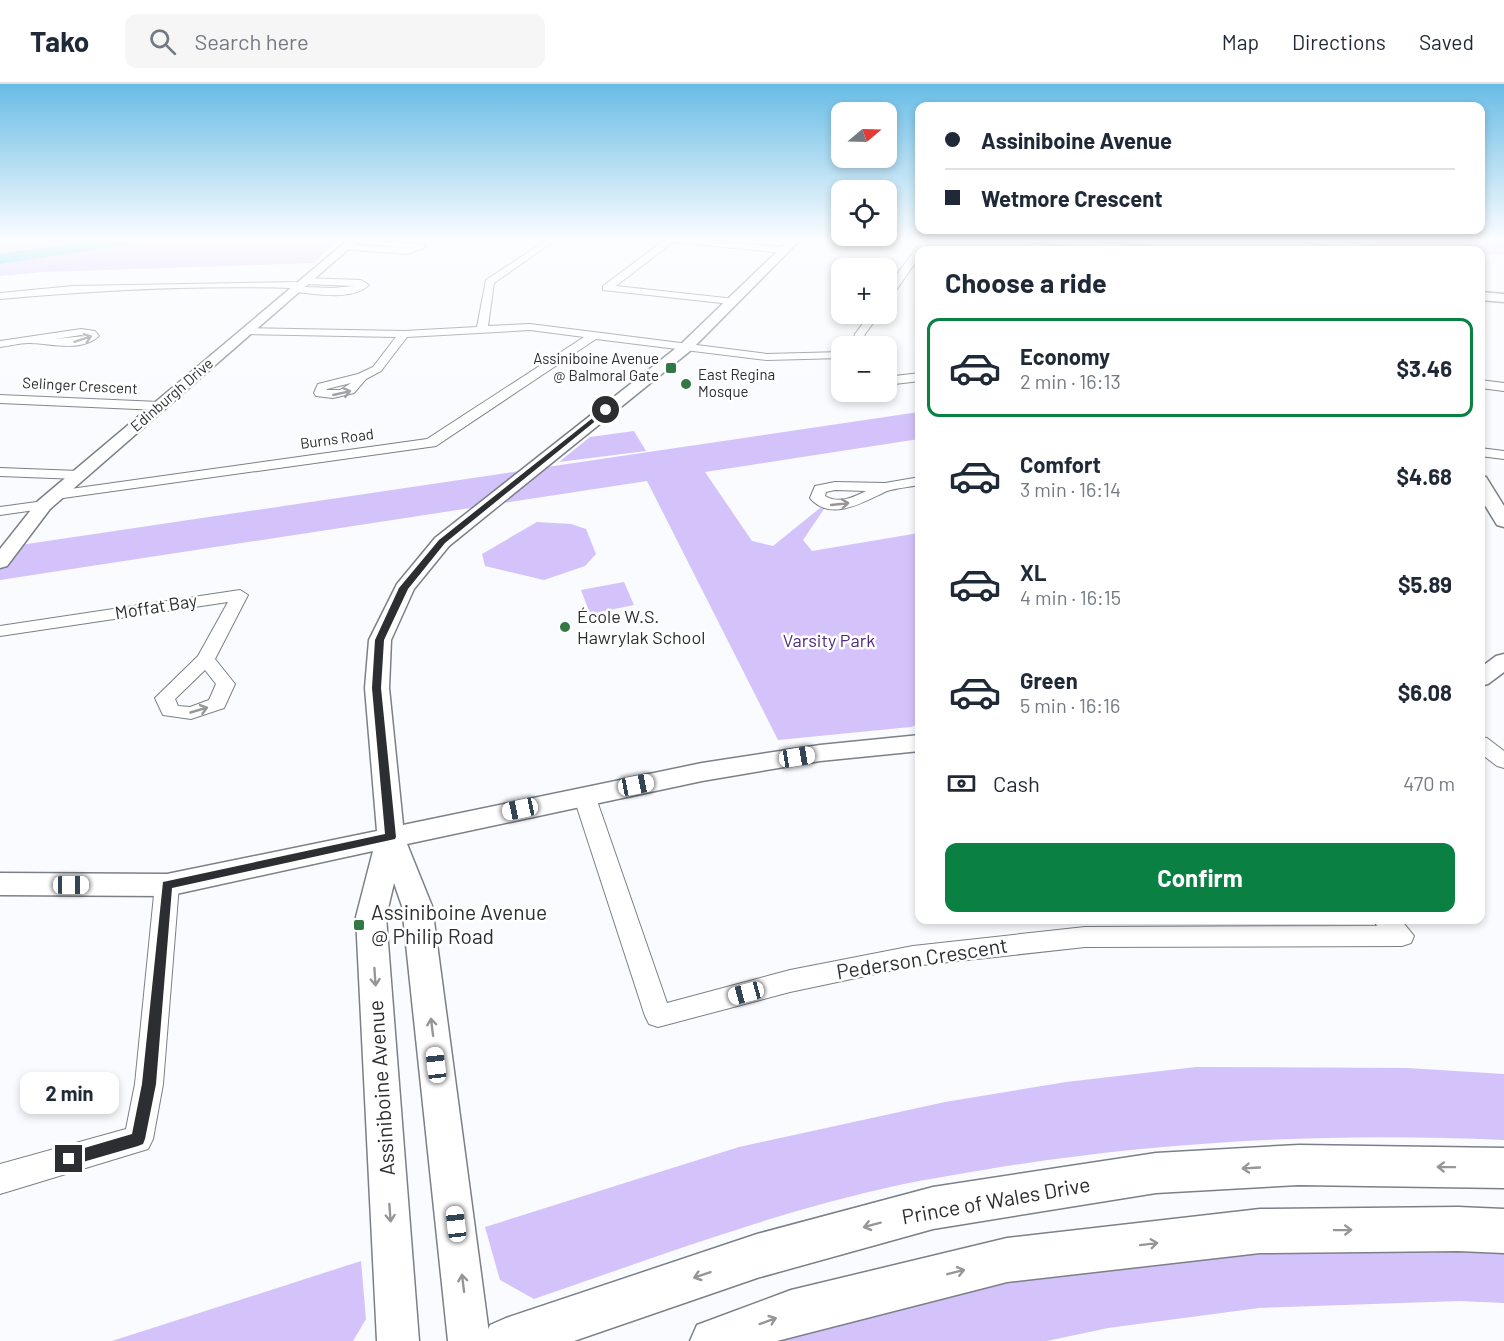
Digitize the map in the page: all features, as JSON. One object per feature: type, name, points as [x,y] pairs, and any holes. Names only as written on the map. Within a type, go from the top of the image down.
[{"type":"main road","name":"Prince of Wales Drive","points":[[506,1341],[757,1256],[933,1208],[1156,1173],[1299,1165],[1504,1168]]},
{"type":"main road","points":[[713,1341],[791,1312],[1007,1260],[1260,1231],[1458,1229],[1504,1231]]},
{"type":"street","name":"Edinburgh Drive","points":[[0,562],[50,500],[286,298]]},
{"type":"street","points":[[482,330],[487,298]]},
{"type":"street","points":[[699,298],[731,301]]},
{"type":"street","name":"Assiniboine Avenue","points":[[469,1341],[417,906],[391,837],[376,688],[380,640],[404,588],[442,542],[685,348],[734,298]]},
{"type":"street","points":[[247,331],[404,334],[531,327],[767,357],[831,355]]},
{"type":"street","points":[[362,377],[377,369],[404,334]]},
{"type":"street","name":"Burns Road","points":[[0,511],[50,500],[430,443],[593,336]]},
{"type":"street","points":[[0,344],[25,339]]},
{"type":"street","points":[[897,380],[915,378]]},
{"type":"street","points":[[1485,385],[1504,387]]},
{"type":"street","name":"Selinger Crescent","points":[[0,399],[159,406]]},
{"type":"street","points":[[1485,453],[1504,455]]},
{"type":"street","points":[[0,472],[79,475]]},
{"type":"street","points":[[885,487],[915,482]]},
{"type":"street","points":[[1485,489],[1504,521]]},
{"type":"street","name":"Moffat Bay","points":[[0,631],[240,595],[206,659]]},
{"type":"street","points":[[1485,675],[1504,661]]},
{"type":"street","points":[[0,884],[167,885],[584,795],[702,772],[820,753],[915,743]]},
{"type":"street","points":[[1485,747],[1504,761]]},
{"type":"street","name":"Pederson Crescent","points":[[584,795],[658,1016],[790,981],[913,956],[1085,937],[1402,936],[1390,924]]},
{"type":"street","name":"Assiniboine Avenue","points":[[391,837],[371,917],[398,1341]]},
{"type":"street","points":[[0,1179],[138,1139],[149,1084],[167,885]]},
{"type":"green space","name":"Varsity Park","points":[[915,413],[915,440],[705,472],[752,541],[773,546],[820,508],[824,509],[803,540],[812,551],[915,534],[915,726],[778,740],[647,481],[0,580],[0,548]]},
{"type":"green space","points":[[634,431],[646,451],[559,462],[590,437]]},
{"type":"green space","points":[[537,522],[571,524],[586,529],[596,554],[585,566],[544,580],[485,566],[482,554]]},
{"type":"green space","points":[[624,582],[634,605],[590,614],[581,590]]},
{"type":"green space","points":[[1196,1067],[1407,1068],[1504,1074],[1504,1140],[1373,1137],[1242,1141],[1112,1152],[983,1170],[899,1185],[806,1208],[534,1299],[500,1280],[485,1227],[739,1147],[945,1102],[1066,1082]]},
{"type":"green space","points":[[1368,1246],[1504,1247],[1504,1303],[1460,1301],[1259,1308],[1108,1328],[1047,1341],[775,1341],[1002,1283],[1196,1257]]},
{"type":"green space","points":[[361,1261],[366,1319],[353,1341],[112,1341]]},
{"type":"place","name":"Assiniboine Avenue @ Balmoral Gate","points":[[671,368]]},
{"type":"place","name":"East Regina Mosque","points":[[686,384]]},
{"type":"place","name":"École W.S. Hawrylak School","points":[[565,627]]},
{"type":"place","name":"Assiniboine Avenue @ Philip Road","points":[[359,925]]},
{"type":"route","points":[[69,1159],[138,1139],[149,1084],[167,885],[391,837],[376,688],[380,640],[404,588],[442,542],[606,410]]}]
